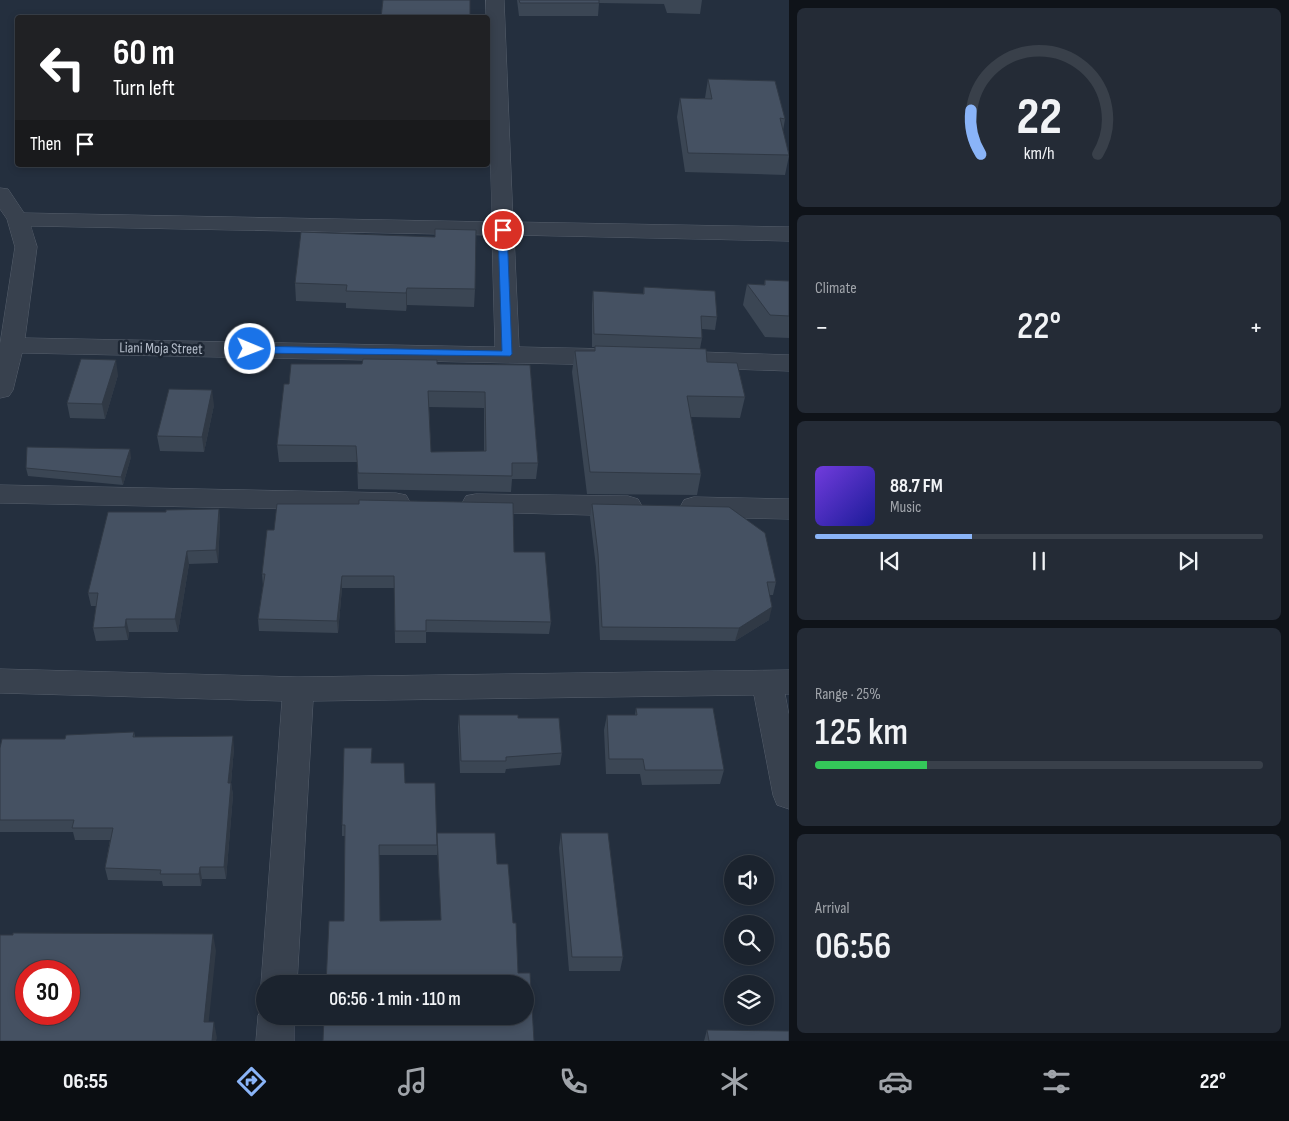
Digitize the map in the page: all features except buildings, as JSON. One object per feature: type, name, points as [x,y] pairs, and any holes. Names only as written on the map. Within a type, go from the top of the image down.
[{"type":"street","points":[[495,0],[507,354]]},
{"type":"street","points":[[0,194],[18,219],[26,247],[12,345],[0,390]]},
{"type":"street","points":[[18,219],[503,230],[789,234]]},
{"type":"street","name":"Liani Moja Street","points":[[12,345],[507,354],[789,363]]},
{"type":"street","points":[[0,494],[420,502]]},
{"type":"street","points":[[449,503],[789,509]]},
{"type":"street","points":[[0,681],[298,689],[778,682],[789,795]]},
{"type":"street","points":[[279,975],[298,689]]},
{"type":"street","points":[[275,1041],[276,1025]]},
{"type":"route","points":[[250,349],[507,354],[503,230]]}]
